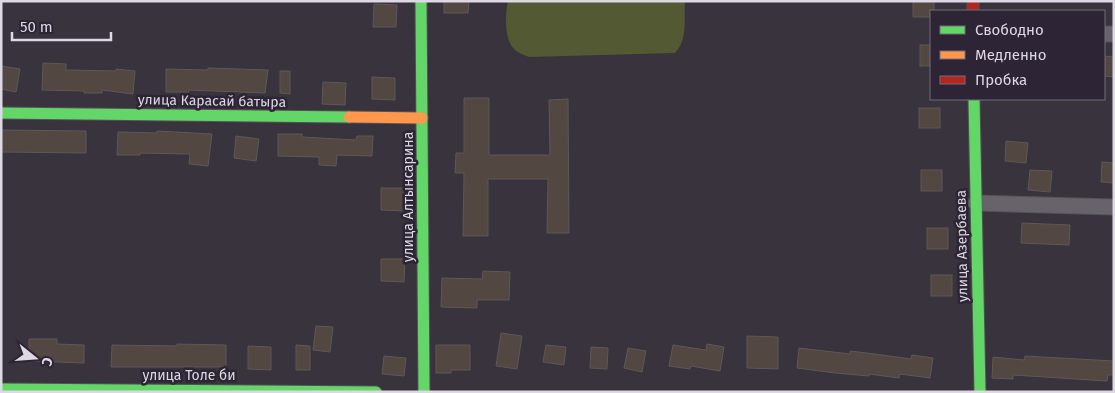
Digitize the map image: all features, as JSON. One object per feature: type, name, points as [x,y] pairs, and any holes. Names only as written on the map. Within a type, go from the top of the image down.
[{"type":"street","name":"улица Алтынсарина","points":[[421,1],[424,392]]},
{"type":"street","name":"улица Азербаева","points":[[974,100],[980,392]]},
{"type":"street","name":"улица Карасай батыра","points":[[1,113],[422,118]]},
{"type":"street","points":[[976,203],[1114,207]]},
{"type":"street","name":"улица Толе би","points":[[1,389],[376,392]]},
{"type":"green space","points":[[508,1],[685,1],[684,35],[675,53],[529,57],[516,50],[508,39],[506,13]]},
{"type":"building","points":[[444,1],[469,1],[468,13],[444,13]]},
{"type":"building","points":[[913,1],[934,1],[934,10],[930,10],[930,17],[913,17]]},
{"type":"building","points":[[374,4],[397,5],[396,27],[373,27]]},
{"type":"building","points":[[920,45],[930,45],[930,66],[920,66]]},
{"type":"building","points":[[1105,56],[1114,57],[1114,77],[1105,76]]},
{"type":"building","points":[[43,63],[66,64],[66,70],[116,71],[116,69],[135,71],[133,94],[102,90],[102,93],[84,93],[84,91],[42,90]]},
{"type":"building","points":[[1,66],[20,69],[16,92],[1,89]]},
{"type":"building","points":[[208,68],[268,70],[265,93],[189,90],[189,92],[166,92],[166,69],[208,70]]},
{"type":"building","points":[[280,71],[290,71],[290,94],[280,93]]},
{"type":"building","points":[[372,77],[395,78],[395,100],[372,99]]},
{"type":"building","points":[[323,82],[346,83],[345,105],[322,104]]},
{"type":"building","points":[[464,98],[489,98],[489,155],[550,155],[549,100],[568,99],[569,233],[547,233],[548,179],[488,179],[488,236],[463,236],[464,173],[455,173],[456,153],[464,153]]},
{"type":"building","points":[[919,108],[940,108],[940,128],[919,128]]},
{"type":"building","points":[[1,130],[86,131],[86,153],[1,152]]},
{"type":"building","points":[[157,131],[212,134],[208,166],[189,164],[190,154],[140,153],[140,155],[117,155],[118,132],[157,133]]},
{"type":"building","points":[[278,134],[302,134],[302,137],[356,140],[357,136],[373,136],[372,156],[337,155],[336,166],[319,165],[319,157],[278,156]]},
{"type":"building","points":[[236,136],[259,139],[256,161],[234,158]]},
{"type":"building","points":[[1006,141],[1028,143],[1026,163],[1005,161]]},
{"type":"building","points":[[1102,162],[1114,163],[1114,183],[1101,182]]},
{"type":"building","points":[[921,170],[942,170],[942,191],[921,191]]},
{"type":"building","points":[[1030,170],[1052,171],[1050,192],[1028,190]]},
{"type":"building","points":[[381,188],[404,188],[404,211],[381,210]]},
{"type":"building","points":[[1022,223],[1070,225],[1069,245],[1021,243]]},
{"type":"building","points":[[927,228],[948,228],[948,249],[927,249]]},
{"type":"building","points":[[381,259],[405,259],[404,282],[381,281]]},
{"type":"building","points":[[483,271],[510,272],[509,300],[477,300],[477,308],[441,307],[442,278],[482,279]]},
{"type":"building","points":[[931,275],[952,275],[952,296],[931,296]]},
{"type":"building","points":[[316,326],[333,327],[330,352],[313,350]]},
{"type":"building","points":[[501,333],[522,336],[517,369],[496,366]]},
{"type":"building","points":[[747,336],[778,337],[778,369],[747,368]]},
{"type":"building","points":[[29,339],[57,339],[57,344],[84,345],[84,363],[29,361]]},
{"type":"building","points":[[177,344],[226,345],[226,367],[111,367],[112,345],[177,346]]},
{"type":"building","points":[[707,344],[724,347],[720,371],[691,366],[690,369],[669,366],[673,345],[706,350]]},
{"type":"building","points":[[296,345],[310,346],[310,370],[296,370]]},
{"type":"building","points":[[436,345],[470,345],[470,370],[451,370],[451,373],[436,373]]},
{"type":"building","points":[[546,345],[566,347],[564,365],[543,362]]},
{"type":"building","points":[[248,346],[271,347],[271,370],[248,369]]},
{"type":"building","points":[[591,347],[608,348],[607,369],[590,368]]},
{"type":"building","points":[[628,348],[646,351],[642,372],[624,368]]},
{"type":"building","points":[[799,348],[850,354],[850,351],[911,359],[912,355],[933,358],[930,378],[900,374],[899,378],[869,374],[869,376],[797,368]]},
{"type":"building","points":[[384,356],[406,358],[404,376],[382,374]]},
{"type":"building","points":[[1025,356],[1114,361],[1114,375],[1108,375],[1107,381],[1013,375],[1013,379],[992,378],[993,357],[1024,360]]},
{"type":"traffic: fast","points":[[421,1],[424,392]]},
{"type":"traffic: fast","points":[[974,100],[980,392]]},
{"type":"traffic: fast","points":[[1,113],[349,117]]},
{"type":"traffic: fast","points":[[1,389],[376,392]]},
{"type":"traffic: slow","points":[[349,117],[422,118]]},
{"type":"traffic: jam","points":[[973,1],[973,10]]}]
